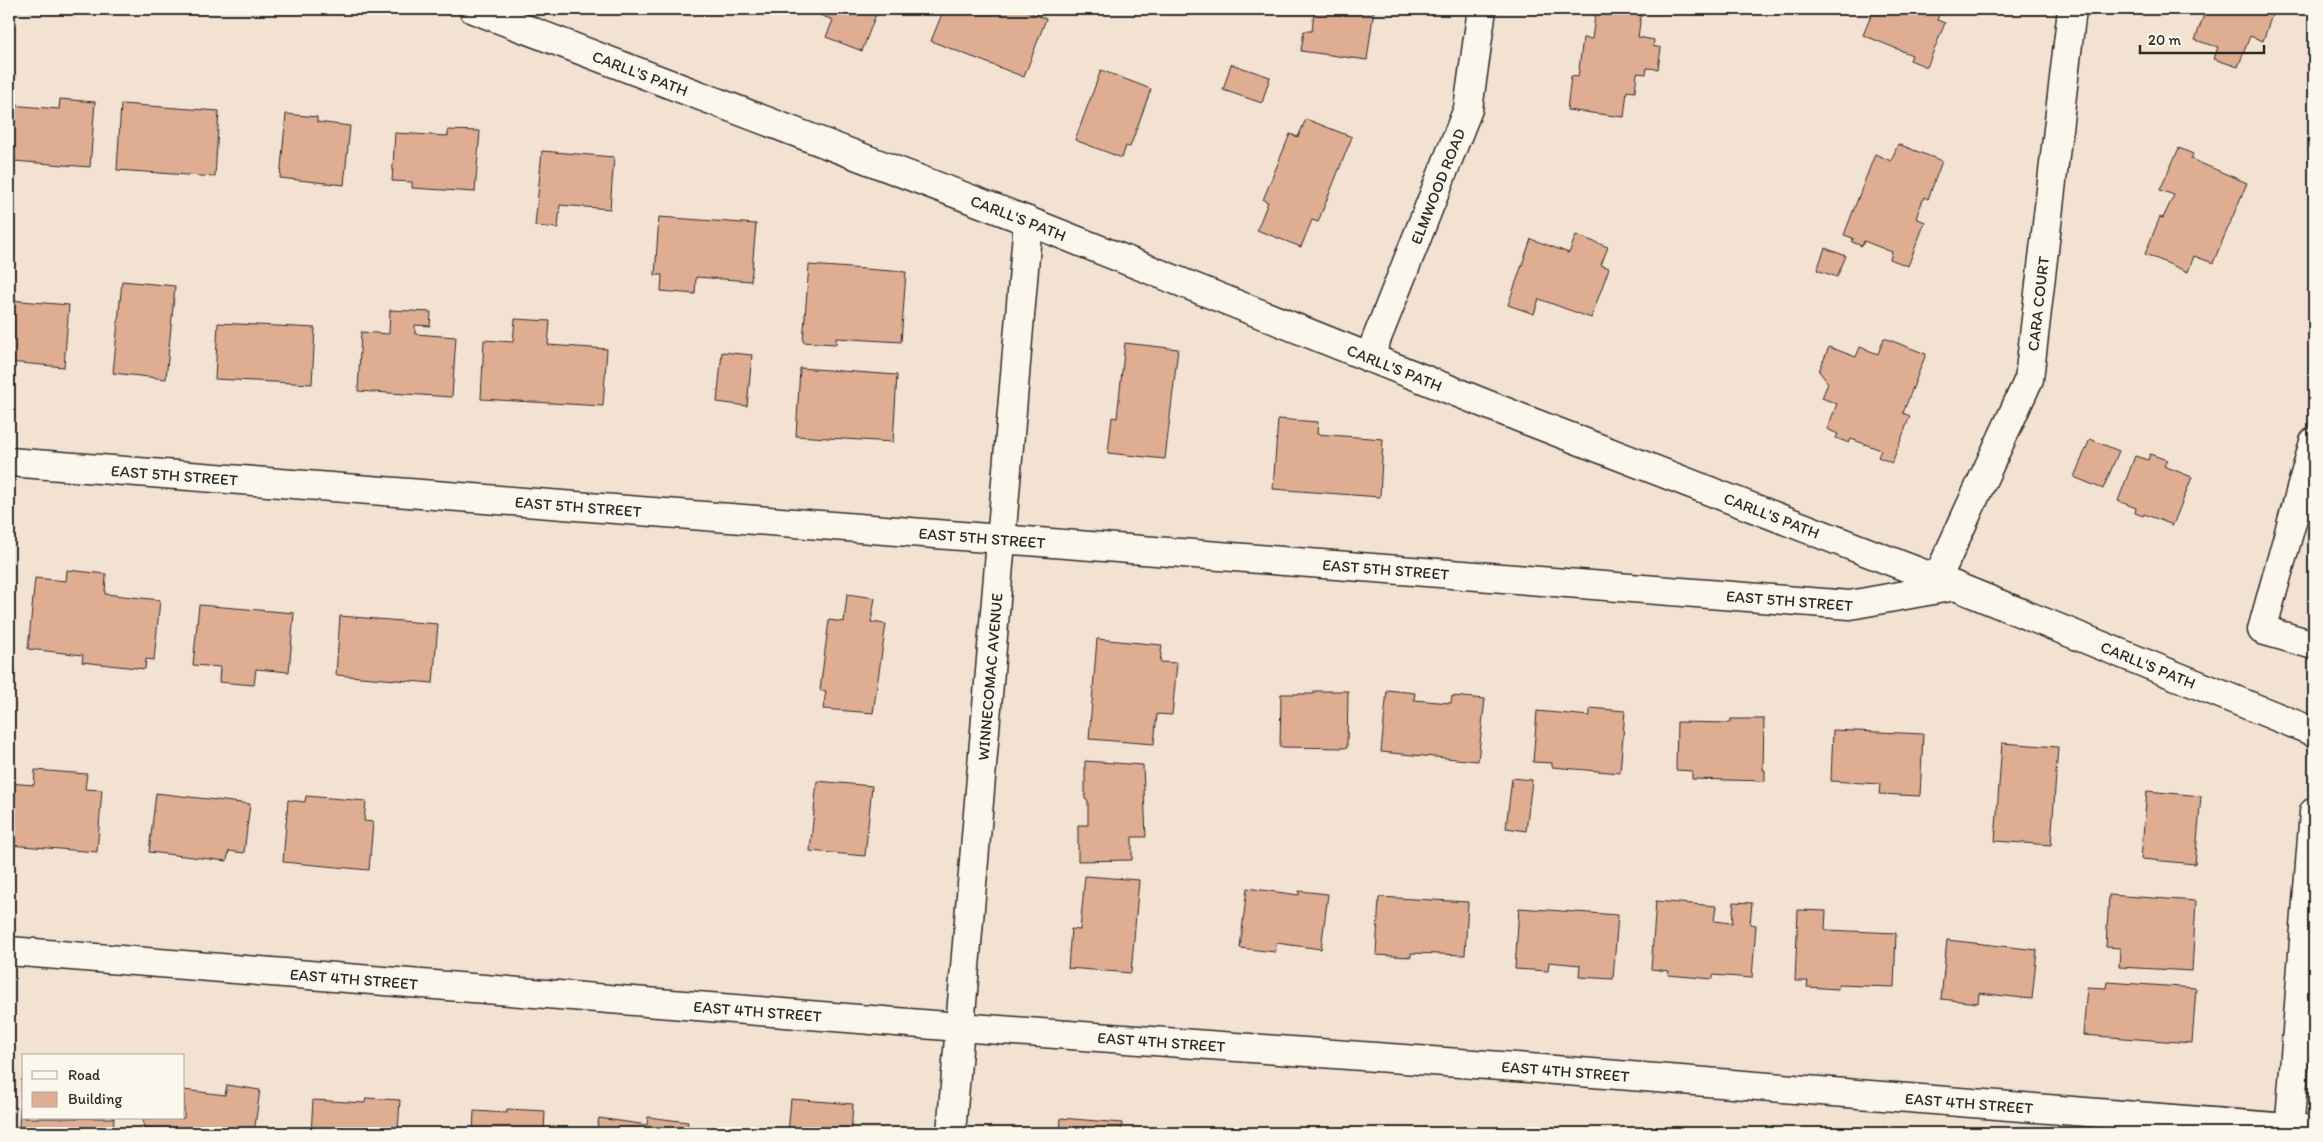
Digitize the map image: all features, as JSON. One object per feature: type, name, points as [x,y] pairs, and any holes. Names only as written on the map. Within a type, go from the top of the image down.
[{"type":"street","name":"CARLL'S PATH","points":[[473,9],[1028,221],[1369,358],[1946,583],[2314,732]]},
{"type":"street","name":"ELMWOOD ROAD","points":[[1369,358],[1468,108],[1482,9]]},
{"type":"street","name":"CARA COURT","points":[[1946,583],[2029,379],[2072,9]]},
{"type":"street","name":"WINNECOMAC AVENUE","points":[[951,1133],[958,1027],[1028,221]]},
{"type":"street","points":[[2314,442],[2262,630],[2314,645]]},
{"type":"street","name":"EAST 5TH STREET","points":[[9,462],[1850,605],[1946,583]]},
{"type":"street","points":[[2298,1130],[2314,812]]},
{"type":"street","name":"EAST 4TH STREET","points":[[9,951],[958,1027],[1499,1066],[2298,1130]]},
{"type":"building","points":[[804,9],[878,9],[862,51],[826,37],[833,20]]},
{"type":"building","points":[[944,9],[1021,9],[1046,19],[1024,77],[931,41]]},
{"type":"building","points":[[1297,9],[1374,9],[1367,60],[1301,51],[1304,31],[1312,31],[1314,12]]},
{"type":"building","points":[[1596,9],[1642,9],[1638,37],[1654,40],[1653,46],[1661,48],[1658,69],[1647,68],[1646,74],[1637,73],[1635,92],[1627,91],[1624,117],[1567,110],[1571,76],[1578,77],[1583,38],[1592,39]]},
{"type":"building","points":[[1874,9],[1941,9],[1937,20],[1945,23],[1927,67],[1910,60],[1912,55],[1863,35]]},
{"type":"building","points":[[2206,9],[2274,9],[2263,41],[2250,36],[2238,67],[2214,59],[2218,47],[2195,40]]},
{"type":"building","points":[[1231,64],[1270,77],[1262,103],[1223,90]]},
{"type":"building","points":[[1101,70],[1151,89],[1130,147],[1126,146],[1122,158],[1075,140]]},
{"type":"building","points":[[60,99],[95,102],[90,167],[13,161],[13,168],[9,168],[9,105],[59,109]]},
{"type":"building","points":[[121,104],[219,111],[215,177],[117,170]]},
{"type":"building","points":[[286,114],[317,117],[317,122],[350,126],[344,185],[280,178]]},
{"type":"building","points":[[1306,119],[1352,137],[1318,222],[1312,220],[1301,247],[1257,230],[1268,202],[1263,200],[1290,134],[1298,137]]},
{"type":"building","points":[[448,130],[480,131],[475,192],[412,188],[412,182],[392,181],[395,133],[448,136]]},
{"type":"building","points":[[1898,144],[1942,161],[1928,199],[1924,197],[1916,218],[1925,222],[1908,266],[1890,259],[1892,252],[1864,241],[1862,246],[1852,242],[1853,238],[1844,235],[1875,154],[1891,161]]},
{"type":"building","points":[[2179,148],[2193,154],[2191,159],[2247,183],[2213,263],[2194,256],[2188,272],[2145,254],[2160,217],[2163,218],[2174,195],[2160,190]]},
{"type":"building","points":[[542,151],[614,157],[610,209],[560,205],[558,228],[535,226]]},
{"type":"building","points":[[659,217],[756,224],[751,281],[696,277],[695,294],[661,291],[662,275],[655,275]]},
{"type":"building","points":[[1576,235],[1608,247],[1601,265],[1609,268],[1591,318],[1539,299],[1534,314],[1508,305],[1531,239],[1569,253]]},
{"type":"building","points":[[1825,248],[1846,256],[1837,277],[1817,270]]},
{"type":"building","points":[[809,265],[906,272],[901,342],[836,338],[836,344],[803,342]]},
{"type":"building","points":[[122,281],[175,286],[166,379],[113,373]]},
{"type":"building","points":[[9,300],[69,305],[64,367],[9,362]]},
{"type":"building","points":[[390,310],[431,312],[430,326],[415,325],[415,334],[456,337],[452,397],[358,391],[361,332],[389,334]]},
{"type":"building","points":[[515,319],[550,321],[548,345],[607,349],[603,406],[481,399],[484,340],[513,342]]},
{"type":"building","points":[[218,323],[315,328],[312,384],[215,379]]},
{"type":"building","points":[[1884,338],[1926,354],[1903,413],[1910,416],[1892,463],[1878,457],[1881,450],[1851,439],[1849,443],[1836,438],[1838,434],[1827,429],[1837,404],[1822,398],[1828,383],[1819,371],[1829,347],[1856,357],[1860,347],[1878,354]]},
{"type":"building","points":[[1125,343],[1178,349],[1165,459],[1108,453],[1112,417],[1117,418]]},
{"type":"building","points":[[722,352],[752,355],[747,406],[717,402]]},
{"type":"building","points":[[800,368],[897,375],[893,442],[796,436]]},
{"type":"building","points":[[1278,419],[1318,422],[1317,434],[1383,439],[1380,497],[1273,489]]},
{"type":"building","points":[[2090,439],[2119,451],[2103,489],[2074,477]]},
{"type":"building","points":[[2150,454],[2167,460],[2164,466],[2192,477],[2173,525],[2144,514],[2143,516],[2135,513],[2136,508],[2118,501],[2135,456],[2148,460]]},
{"type":"building","points":[[67,570],[106,574],[105,594],[160,600],[154,660],[146,659],[145,669],[82,662],[83,655],[28,649],[35,578],[66,581]]},
{"type":"building","points":[[847,594],[875,598],[871,622],[886,624],[873,713],[823,709],[826,691],[820,690],[829,620],[844,622]]},
{"type":"building","points":[[199,605],[294,613],[289,672],[256,669],[254,685],[219,682],[220,667],[193,665]]},
{"type":"building","points":[[340,616],[438,624],[433,683],[336,675]]},
{"type":"building","points":[[1097,639],[1162,645],[1160,662],[1177,663],[1172,715],[1157,714],[1154,744],[1089,739]]},
{"type":"building","points":[[1387,690],[1415,693],[1414,700],[1451,703],[1452,696],[1485,699],[1478,761],[1381,752]]},
{"type":"building","points":[[1314,691],[1348,691],[1347,748],[1280,747],[1281,694],[1314,694]]},
{"type":"building","points":[[1590,708],[1625,711],[1620,773],[1552,767],[1552,763],[1533,762],[1537,711],[1590,716]]},
{"type":"building","points":[[1731,719],[1764,719],[1763,770],[1765,770],[1765,781],[1692,779],[1692,771],[1676,770],[1677,722],[1730,723]]},
{"type":"building","points":[[1833,730],[1923,734],[1920,796],[1879,794],[1880,784],[1831,781]]},
{"type":"building","points":[[2002,743],[2058,747],[2051,845],[1995,841]]},
{"type":"building","points":[[1085,761],[1143,765],[1146,837],[1132,837],[1132,860],[1078,861],[1078,825],[1088,825],[1088,801],[1085,799]]},
{"type":"building","points":[[35,770],[87,774],[85,789],[102,790],[97,852],[9,845],[9,783],[34,785]]},
{"type":"building","points":[[1512,778],[1532,780],[1526,831],[1506,828]]},
{"type":"building","points":[[817,781],[872,786],[865,856],[810,851]]},
{"type":"building","points":[[2147,791],[2201,796],[2195,864],[2141,859]]},
{"type":"building","points":[[156,793],[250,804],[244,853],[229,851],[227,861],[149,852]]},
{"type":"building","points":[[306,796],[366,801],[364,821],[373,822],[369,870],[283,862],[288,800],[305,802]]},
{"type":"building","points":[[1085,876],[1139,880],[1131,973],[1068,968],[1071,929],[1080,930]]},
{"type":"building","points":[[1247,888],[1299,895],[1299,891],[1328,894],[1321,949],[1276,943],[1275,952],[1240,948]]},
{"type":"building","points":[[2109,895],[2196,901],[2192,971],[2119,967],[2120,948],[2106,947]]},
{"type":"building","points":[[1379,897],[1468,902],[1465,955],[1411,953],[1411,957],[1376,955]]},
{"type":"building","points":[[1656,901],[1716,906],[1714,921],[1732,923],[1734,902],[1752,903],[1750,924],[1756,925],[1752,978],[1713,975],[1713,979],[1668,975],[1669,971],[1651,969]]},
{"type":"building","points":[[1519,908],[1618,915],[1613,979],[1579,977],[1580,965],[1549,962],[1548,971],[1515,969]]},
{"type":"building","points":[[1798,910],[1826,911],[1825,930],[1896,933],[1894,987],[1838,985],[1838,989],[1807,987],[1808,981],[1795,981]]},
{"type":"building","points":[[1947,940],[2037,950],[2032,999],[1979,993],[1978,1003],[1941,999]]},
{"type":"building","points":[[2107,982],[2196,988],[2192,1043],[2083,1035],[2087,987],[2106,988]]},
{"type":"building","points":[[22,1079],[22,1120],[114,1120],[113,1133],[49,1133],[49,1129],[19,1127]]},
{"type":"building","points":[[227,1085],[260,1090],[254,1133],[167,1133],[167,1130],[143,1127],[144,1120],[185,1120],[185,1090],[225,1095]]},
{"type":"building","points":[[366,1098],[400,1100],[398,1133],[311,1133],[313,1100],[365,1103]]},
{"type":"building","points":[[791,1099],[853,1104],[851,1133],[788,1133]]},
{"type":"building","points":[[507,1109],[545,1111],[544,1133],[473,1133],[474,1111],[507,1113]]},
{"type":"building","points":[[648,1117],[688,1122],[686,1133],[596,1133],[599,1118],[647,1125]]},
{"type":"building","points":[[1061,1118],[1122,1123],[1121,1133],[1060,1133]]}]
